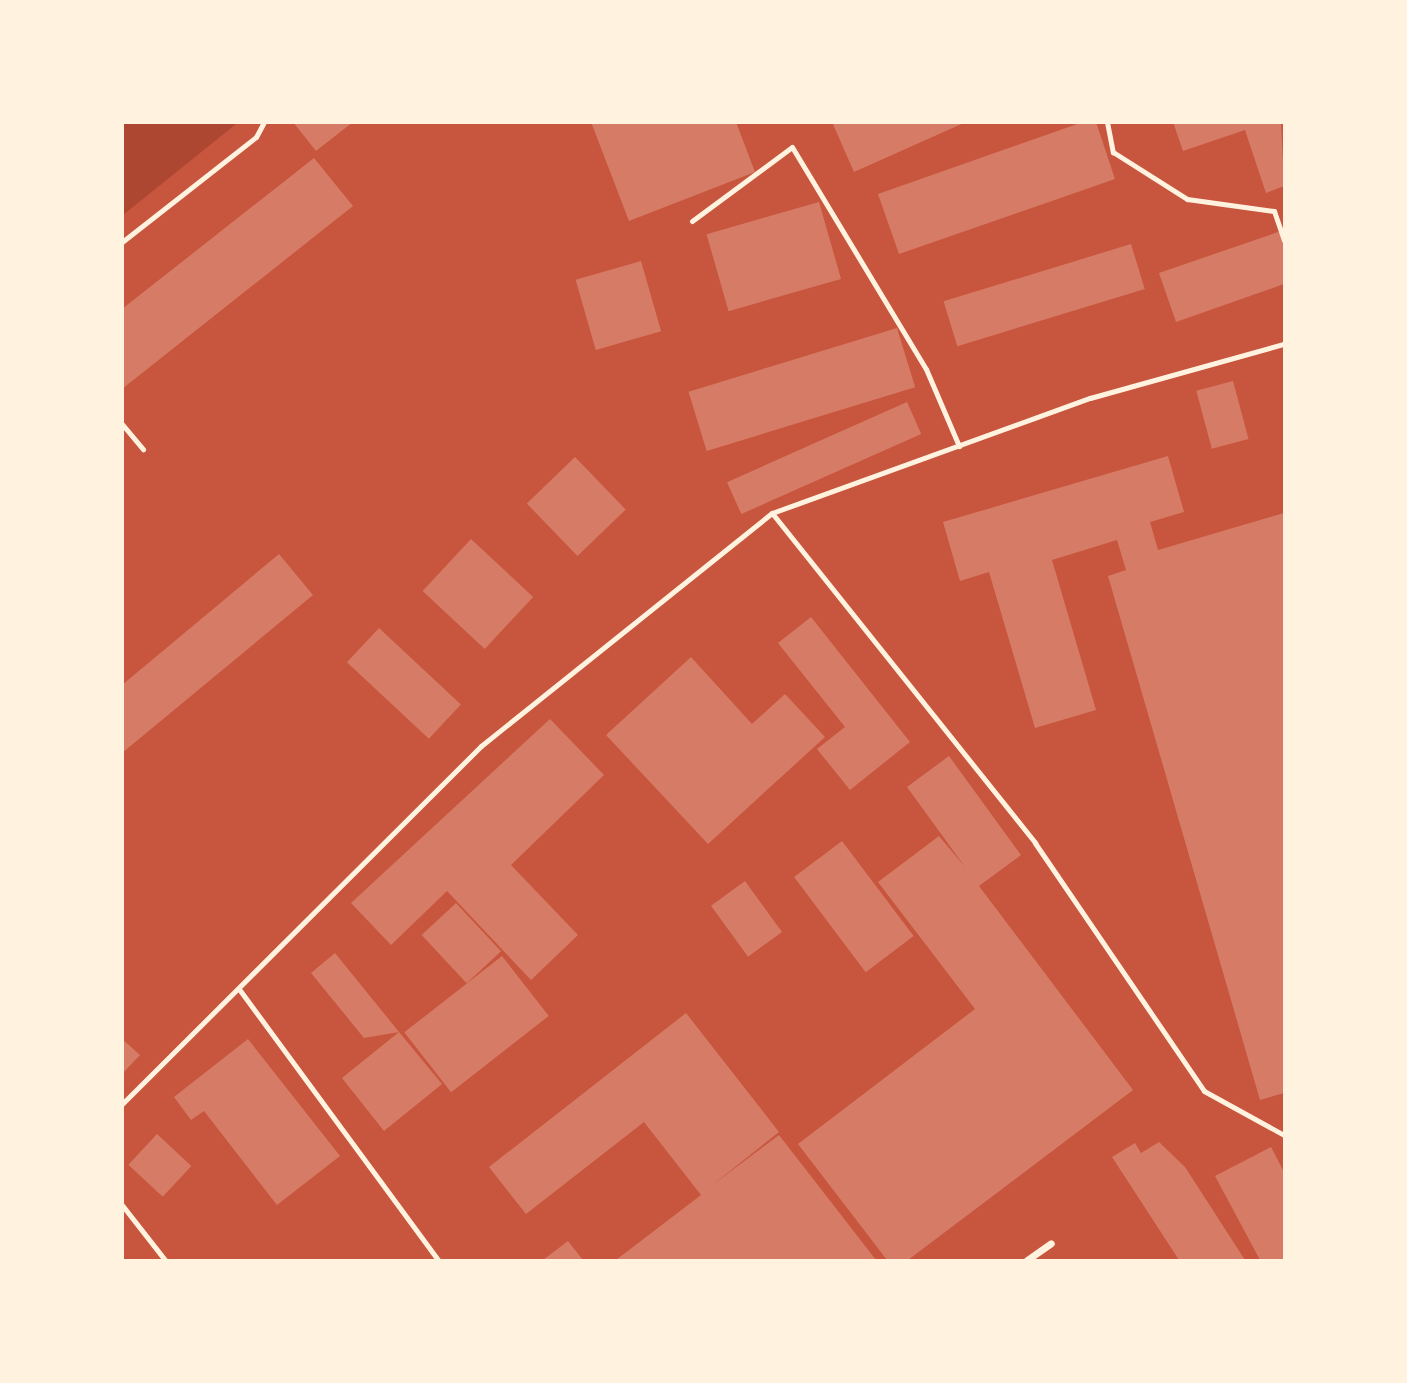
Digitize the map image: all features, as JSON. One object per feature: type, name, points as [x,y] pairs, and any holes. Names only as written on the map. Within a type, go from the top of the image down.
[{"type":"street","points":[[1027,1261],[1051,1243]]},
{"type":"lane","points":[[122,242],[256,137],[264,122]]},
{"type":"lane","points":[[1107,122],[1113,152],[1187,200],[1273,211],[1284,240]]},
{"type":"lane","points":[[692,221],[792,148],[926,369],[958,446]]},
{"type":"lane","points":[[122,1104],[481,746],[772,513],[1090,398],[1284,344]]},
{"type":"lane","points":[[122,424],[143,449]]},
{"type":"lane","points":[[772,513],[1035,843],[1204,1091],[1284,1135]]},
{"type":"lane","points":[[239,989],[438,1261]]},
{"type":"lane","points":[[122,1205],[165,1261]]},
{"type":"shaded area","points":[[123,122],[234,122],[236,124],[123,215]]},
{"type":"building","points":[[293,122],[353,122],[316,151]]},
{"type":"building","points":[[591,122],[736,122],[755,172],[629,221]]},
{"type":"building","points":[[832,122],[966,122],[854,172]]},
{"type":"building","points":[[1083,122],[1096,122],[1115,179],[899,254],[878,194]]},
{"type":"building","points":[[1173,122],[1281,122],[1284,186],[1266,193],[1245,130],[1183,151]]},
{"type":"building","points":[[314,158],[353,206],[122,389],[122,309]]},
{"type":"building","points":[[819,202],[841,279],[729,311],[707,234]]},
{"type":"building","points":[[1284,230],[1284,284],[1176,322],[1159,273]]},
{"type":"building","points":[[1131,244],[1145,289],[957,346],[944,301]]},
{"type":"building","points":[[641,261],[661,331],[596,350],[576,280]]},
{"type":"building","points":[[897,328],[915,387],[707,451],[689,392]]},
{"type":"building","points":[[1233,381],[1249,439],[1212,449],[1196,391]]},
{"type":"building","points":[[907,402],[921,434],[741,514],[727,482]]},
{"type":"building","points":[[1168,456],[1184,512],[1150,522],[1158,550],[1284,513],[1284,1093],[1260,1100],[1108,576],[1126,570],[1117,540],[1052,560],[1096,710],[1035,728],[989,572],[960,581],[943,522]]},
{"type":"building","points":[[575,457],[626,510],[578,556],[527,504]]},
{"type":"building","points":[[471,539],[533,597],[485,649],[423,591]]},
{"type":"building","points":[[279,554],[313,595],[122,753],[122,685]]},
{"type":"building","points":[[811,617],[910,742],[850,790],[817,749],[845,727],[778,643]]},
{"type":"building","points":[[379,628],[461,704],[429,739],[347,662]]},
{"type":"building","points":[[691,657],[752,724],[785,694],[825,737],[708,844],[606,735]]},
{"type":"building","points":[[550,719],[604,775],[511,865],[578,935],[531,980],[447,891],[391,945],[351,903]]},
{"type":"building","points":[[949,756],[1021,855],[979,886],[1133,1090],[908,1260],[887,1260],[798,1144],[975,1009],[878,882],[939,836],[965,867],[907,787]]},
{"type":"building","points":[[842,841],[914,936],[866,972],[794,877]]},
{"type":"building","points":[[745,881],[782,932],[748,957],[711,906]]},
{"type":"building","points":[[456,903],[501,951],[467,983],[422,935]]},
{"type":"building","points":[[335,953],[399,1032],[364,1038],[311,973]]},
{"type":"building","points":[[502,956],[549,1016],[451,1092],[404,1032]]},
{"type":"building","points":[[686,1013],[779,1132],[711,1186],[779,1135],[876,1260],[616,1260],[701,1195],[644,1122],[526,1214],[489,1167]]},
{"type":"building","points":[[399,1032],[442,1084],[384,1131],[342,1078]]},
{"type":"building","points":[[122,1039],[140,1055],[122,1074]]},
{"type":"building","points":[[248,1039],[340,1156],[277,1205],[204,1111],[191,1120],[174,1097]]},
{"type":"building","points":[[157,1134],[191,1166],[163,1197],[128,1165]]},
{"type":"building","points":[[1159,1142],[1185,1167],[1245,1260],[1179,1260],[1112,1157],[1135,1143],[1141,1153]]},
{"type":"building","points":[[1271,1147],[1284,1172],[1284,1260],[1260,1260],[1215,1176]]},
{"type":"building","points":[[568,1241],[583,1260],[543,1260]]}]
